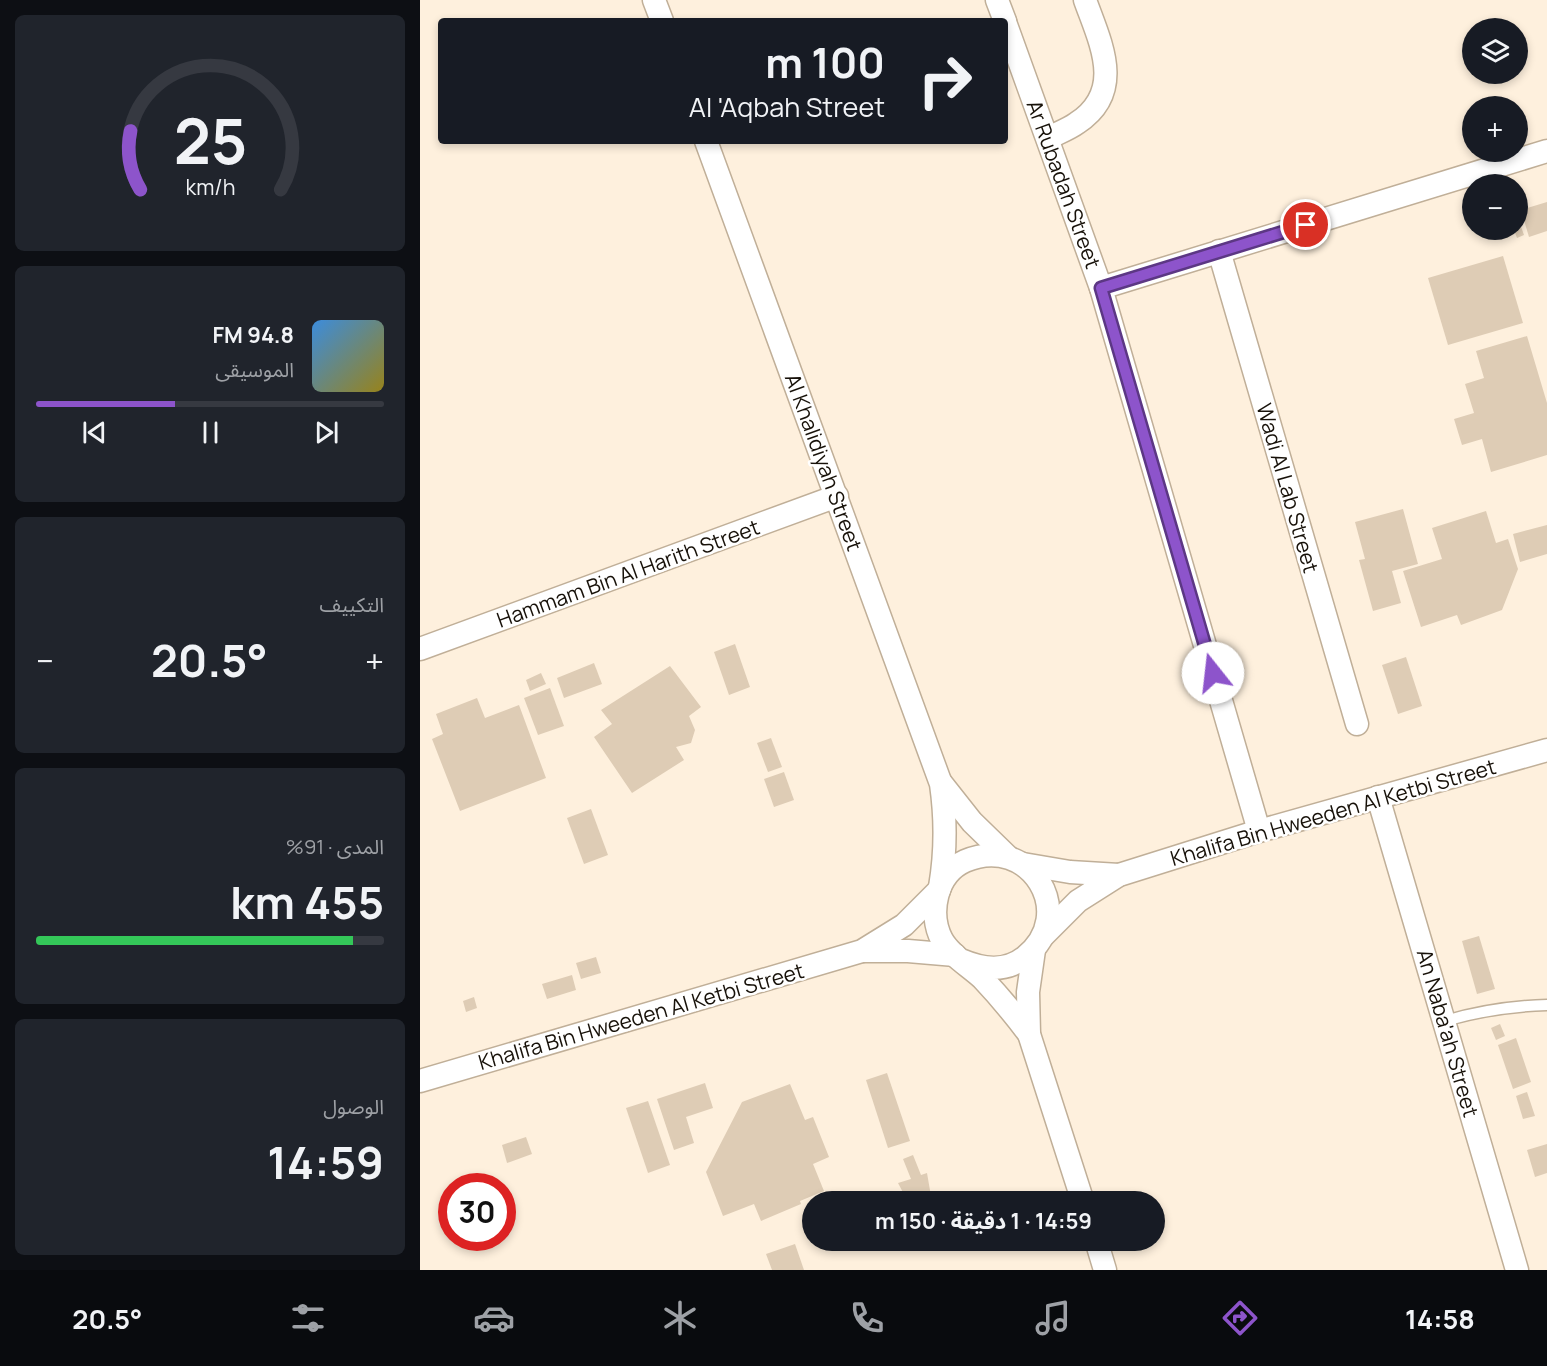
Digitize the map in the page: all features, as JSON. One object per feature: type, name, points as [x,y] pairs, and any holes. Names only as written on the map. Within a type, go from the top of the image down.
[{"type":"street","points":[[654,0],[661,18]]},
{"type":"street","name":"Ar Rubadah Street","points":[[997,0],[1004,18]]},
{"type":"street","points":[[1048,138],[1078,122],[1095,107],[1105,87],[1107,64],[1085,0]]},
{"type":"street","name":"Ar Rubadah Street","points":[[1008,29],[1101,288],[1259,831]]},
{"type":"street","name":"Al Khalidiyah Street","points":[[707,144],[941,784],[946,835],[939,889]]},
{"type":"street","points":[[1101,288],[1547,151]]},
{"type":"street","name":"Wadi Al Lab Street","points":[[1219,251],[1357,724]]},
{"type":"street","name":"Hammam Bin Al Harith Street","points":[[420,649],[837,496]]},
{"type":"street","name":"Khalifa Bin Hweeden Al Ketbi Street","points":[[1038,943],[1078,901],[1119,875],[1259,831],[1547,750]]},
{"type":"street","name":"Al Khalidiyah Street","points":[[941,784],[972,822],[1015,860]]},
{"type":"street","name":"An Naba'ah Street","points":[[1378,797],[1517,1270]]},
{"type":"street","points":[[1029,1034],[997,994],[943,941],[936,925],[935,908],[939,889],[949,874],[961,863],[975,857],[991,854],[1015,860],[1035,875],[1048,904],[1048,920],[1038,943],[1028,992],[1029,1034],[1079,1191]]},
{"type":"street","name":"Khalifa Bin Hweeden Al Ketbi Street","points":[[1015,860],[1070,872],[1119,875]]},
{"type":"street","name":"Khalifa Bin Hweeden Al Ketbi Street","points":[[420,1082],[862,951],[904,925],[939,889]]},
{"type":"street","points":[[958,957],[979,967],[999,968],[1018,962],[1038,943]]},
{"type":"street","name":"Khalifa Bin Hweeden Al Ketbi Street","points":[[862,951],[908,951],[958,957]]},
{"type":"street","points":[[1099,1251],[1105,1270]]},
{"type":"lane","points":[[1445,1021],[1479,1011],[1514,1006],[1547,1005]]},
{"type":"building","points":[[1547,202],[1547,231],[1529,237],[1528,208]]},
{"type":"building","points":[[1503,256],[1523,323],[1448,345],[1428,278]]},
{"type":"building","points":[[1527,336],[1547,403],[1547,455],[1491,472],[1482,439],[1462,445],[1454,419],[1474,413],[1465,384],[1484,378],[1476,351]]},
{"type":"building","points":[[1403,509],[1418,564],[1392,571],[1401,603],[1373,611],[1359,560],[1365,559],[1355,522]]},
{"type":"building","points":[[1486,511],[1496,543],[1508,539],[1518,569],[1502,610],[1461,625],[1457,615],[1421,627],[1403,571],[1442,559],[1432,528]]},
{"type":"building","points":[[1547,525],[1547,554],[1520,562],[1513,534]]},
{"type":"building","points":[[735,644],[750,687],[729,695],[714,652]]},
{"type":"building","points":[[1406,657],[1422,706],[1398,714],[1382,665]]},
{"type":"building","points":[[594,663],[602,684],[564,698],[557,678]]},
{"type":"building","points":[[670,666],[701,707],[689,716],[695,730],[691,743],[676,747],[684,760],[632,793],[594,737],[612,724],[601,710]]},
{"type":"building","points":[[541,673],[546,684],[530,691],[526,680]]},
{"type":"building","points":[[550,688],[564,726],[538,735],[524,698]]},
{"type":"building","points":[[477,698],[485,718],[519,705],[546,778],[460,811],[432,739],[443,734],[436,714]]},
{"type":"building","points":[[771,738],[782,767],[768,772],[757,743]]},
{"type":"building","points":[[784,772],[794,800],[774,807],[764,779]]},
{"type":"building","points":[[591,809],[608,855],[584,864],[567,818]]},
{"type":"building","points":[[1479,936],[1495,989],[1477,994],[1462,941]]},
{"type":"building","points":[[596,957],[601,973],[581,979],[576,963]]},
{"type":"building","points":[[572,975],[576,990],[547,999],[542,984]]},
{"type":"building","points":[[474,997],[477,1008],[466,1012],[463,1001]]},
{"type":"building","points":[[1500,1024],[1505,1036],[1496,1040],[1491,1028]]},
{"type":"building","points":[[1516,1038],[1531,1082],[1513,1089],[1498,1045]]},
{"type":"building","points":[[887,1073],[910,1141],[888,1148],[866,1080]]},
{"type":"building","points":[[705,1083],[713,1108],[686,1117],[694,1143],[674,1150],[657,1099]]},
{"type":"building","points":[[790,1084],[805,1120],[813,1117],[829,1157],[813,1164],[824,1191],[802,1191],[801,1204],[761,1221],[754,1204],[723,1216],[706,1172],[742,1102]]},
{"type":"building","points":[[1527,1092],[1535,1116],[1523,1119],[1516,1096]]},
{"type":"building","points":[[648,1101],[670,1165],[648,1173],[626,1108]]},
{"type":"building","points":[[526,1137],[532,1154],[507,1163],[502,1145]]},
{"type":"building","points":[[1547,1144],[1547,1173],[1535,1177],[1527,1150]]},
{"type":"building","points":[[913,1155],[921,1175],[927,1173],[930,1191],[902,1191],[898,1183],[911,1179],[903,1159]]},
{"type":"building","points":[[795,1244],[804,1270],[772,1270],[766,1254]]},
{"type":"route","points":[[1213,673],[1101,288],[1306,225]]}]
